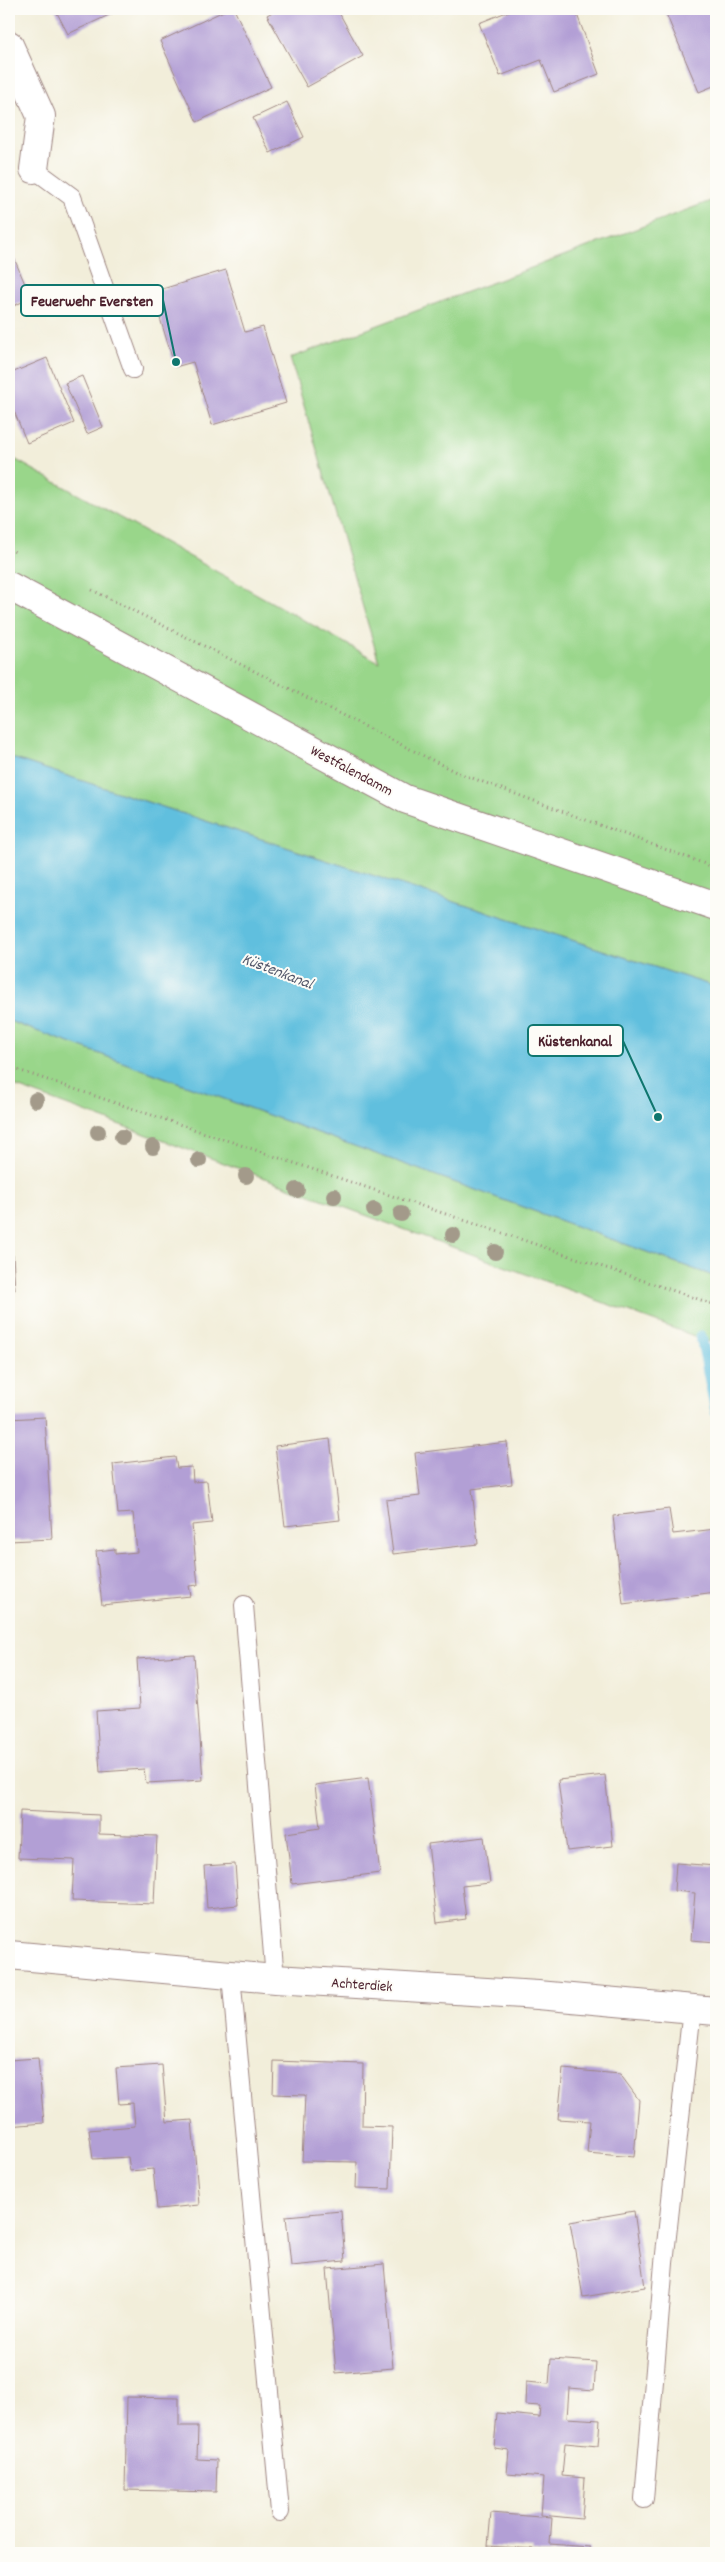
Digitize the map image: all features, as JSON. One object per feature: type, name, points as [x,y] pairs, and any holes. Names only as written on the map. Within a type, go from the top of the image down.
[{"type":"street","points":[[9,45],[41,116],[34,169]]},
{"type":"street","name":"Westfalendamm","points":[[9,586],[405,799],[716,906]]},
{"type":"street","name":"Achterdiek","points":[[9,1955],[275,1979],[538,1995],[704,2010]]},
{"type":"lane","points":[[34,169],[72,197],[133,369]]},
{"type":"lane","points":[[244,1605],[275,1979]]},
{"type":"lane","points":[[231,1975],[280,2512]]},
{"type":"lane","points":[[644,2499],[664,2263],[704,2010]]},
{"type":"path","points":[[9,549],[18,553]]},
{"type":"path","points":[[89,589],[456,772],[716,868]]},
{"type":"path","points":[[9,1068],[716,1305]]},
{"type":"green space","points":[[716,199],[716,987],[9,757],[9,456],[379,662],[290,358]]},
{"type":"green space","points":[[9,1021],[716,1277],[716,1344],[9,1084]]},
{"type":"water","points":[[9,757],[716,987],[716,1277],[9,1021]]},
{"type":"building","points":[[55,9],[122,9],[68,34]]},
{"type":"building","points":[[228,9],[234,9],[271,87],[197,122],[160,41]]},
{"type":"building","points":[[278,9],[337,9],[363,56],[307,87],[267,15]]},
{"type":"building","points":[[514,9],[575,9],[599,74],[554,92],[541,60],[500,76],[479,23]]},
{"type":"building","points":[[664,9],[713,9],[716,16],[716,85],[699,92]]},
{"type":"building","points":[[287,102],[304,137],[270,153],[253,118]]},
{"type":"building","points":[[11,251],[31,298],[9,308],[9,252]]},
{"type":"building","points":[[226,270],[245,332],[263,327],[286,403],[212,425],[193,362],[175,367],[152,292]]},
{"type":"building","points":[[47,358],[74,423],[27,443],[9,399],[9,374]]},
{"type":"building","points":[[82,376],[103,427],[87,434],[65,383]]},
{"type":"building","points":[[13,1255],[15,1290],[9,1291],[9,1256]]},
{"type":"building","points":[[45,1417],[52,1539],[9,1541],[9,1419]]},
{"type":"building","points":[[330,1439],[340,1520],[285,1526],[275,1446]]},
{"type":"building","points":[[507,1442],[512,1484],[472,1489],[478,1544],[393,1554],[386,1500],[420,1496],[415,1453]]},
{"type":"building","points":[[175,1457],[177,1468],[192,1467],[193,1482],[207,1481],[212,1523],[192,1525],[198,1585],[189,1586],[191,1596],[102,1605],[96,1551],[115,1549],[115,1554],[137,1552],[133,1513],[118,1514],[113,1464]]},
{"type":"building","points":[[669,1509],[673,1534],[716,1529],[716,1592],[623,1604],[613,1516]]},
{"type":"building","points":[[194,1655],[203,1780],[146,1783],[144,1769],[100,1772],[96,1711],[140,1708],[137,1659]]},
{"type":"building","points":[[605,1775],[613,1846],[567,1851],[558,1780]]},
{"type":"building","points":[[368,1778],[380,1873],[292,1884],[286,1833],[320,1828],[315,1785]]},
{"type":"building","points":[[20,1811],[99,1815],[99,1834],[157,1836],[154,1904],[72,1901],[74,1860],[18,1858]]},
{"type":"building","points":[[484,1837],[490,1883],[462,1886],[466,1919],[437,1923],[428,1844]]},
{"type":"building","points":[[676,1863],[716,1866],[716,1942],[691,1940],[695,1893],[674,1891]]},
{"type":"building","points":[[235,1864],[238,1905],[207,1908],[204,1866]]},
{"type":"building","points":[[38,2058],[44,2123],[9,2126],[9,2060]]},
{"type":"building","points":[[274,2061],[363,2064],[362,2126],[392,2127],[390,2189],[356,2188],[357,2162],[302,2161],[305,2095],[273,2094]]},
{"type":"building","points":[[162,2065],[167,2122],[192,2120],[199,2205],[157,2209],[153,2169],[130,2171],[128,2157],[93,2159],[89,2130],[135,2126],[133,2103],[119,2104],[116,2068]]},
{"type":"building","points":[[563,2069],[620,2074],[639,2100],[634,2157],[587,2153],[590,2121],[558,2119]]},
{"type":"building","points":[[341,2211],[345,2261],[291,2266],[286,2216]]},
{"type":"building","points":[[634,2211],[645,2287],[583,2297],[570,2222]]},
{"type":"building","points":[[384,2264],[393,2368],[336,2373],[327,2269]]},
{"type":"building","points":[[551,2359],[596,2362],[594,2390],[569,2388],[567,2418],[600,2420],[598,2446],[565,2443],[562,2476],[585,2478],[582,2519],[541,2515],[544,2477],[507,2474],[509,2450],[494,2448],[497,2413],[539,2417],[540,2406],[525,2405],[526,2382],[549,2384]]},
{"type":"building","points":[[127,2397],[179,2398],[179,2426],[198,2426],[197,2459],[217,2460],[216,2492],[125,2490]]},
{"type":"building","points":[[491,2513],[552,2518],[550,2544],[590,2547],[590,2553],[533,2553],[534,2549],[488,2546]]},
{"type":"waterway","points":[[701,1336],[716,1412]]},
{"type":"place","name":"Feuerwehr Eversten","points":[[176,362]]},
{"type":"place","name":"Küstenkanal","points":[[658,1117]]}]
